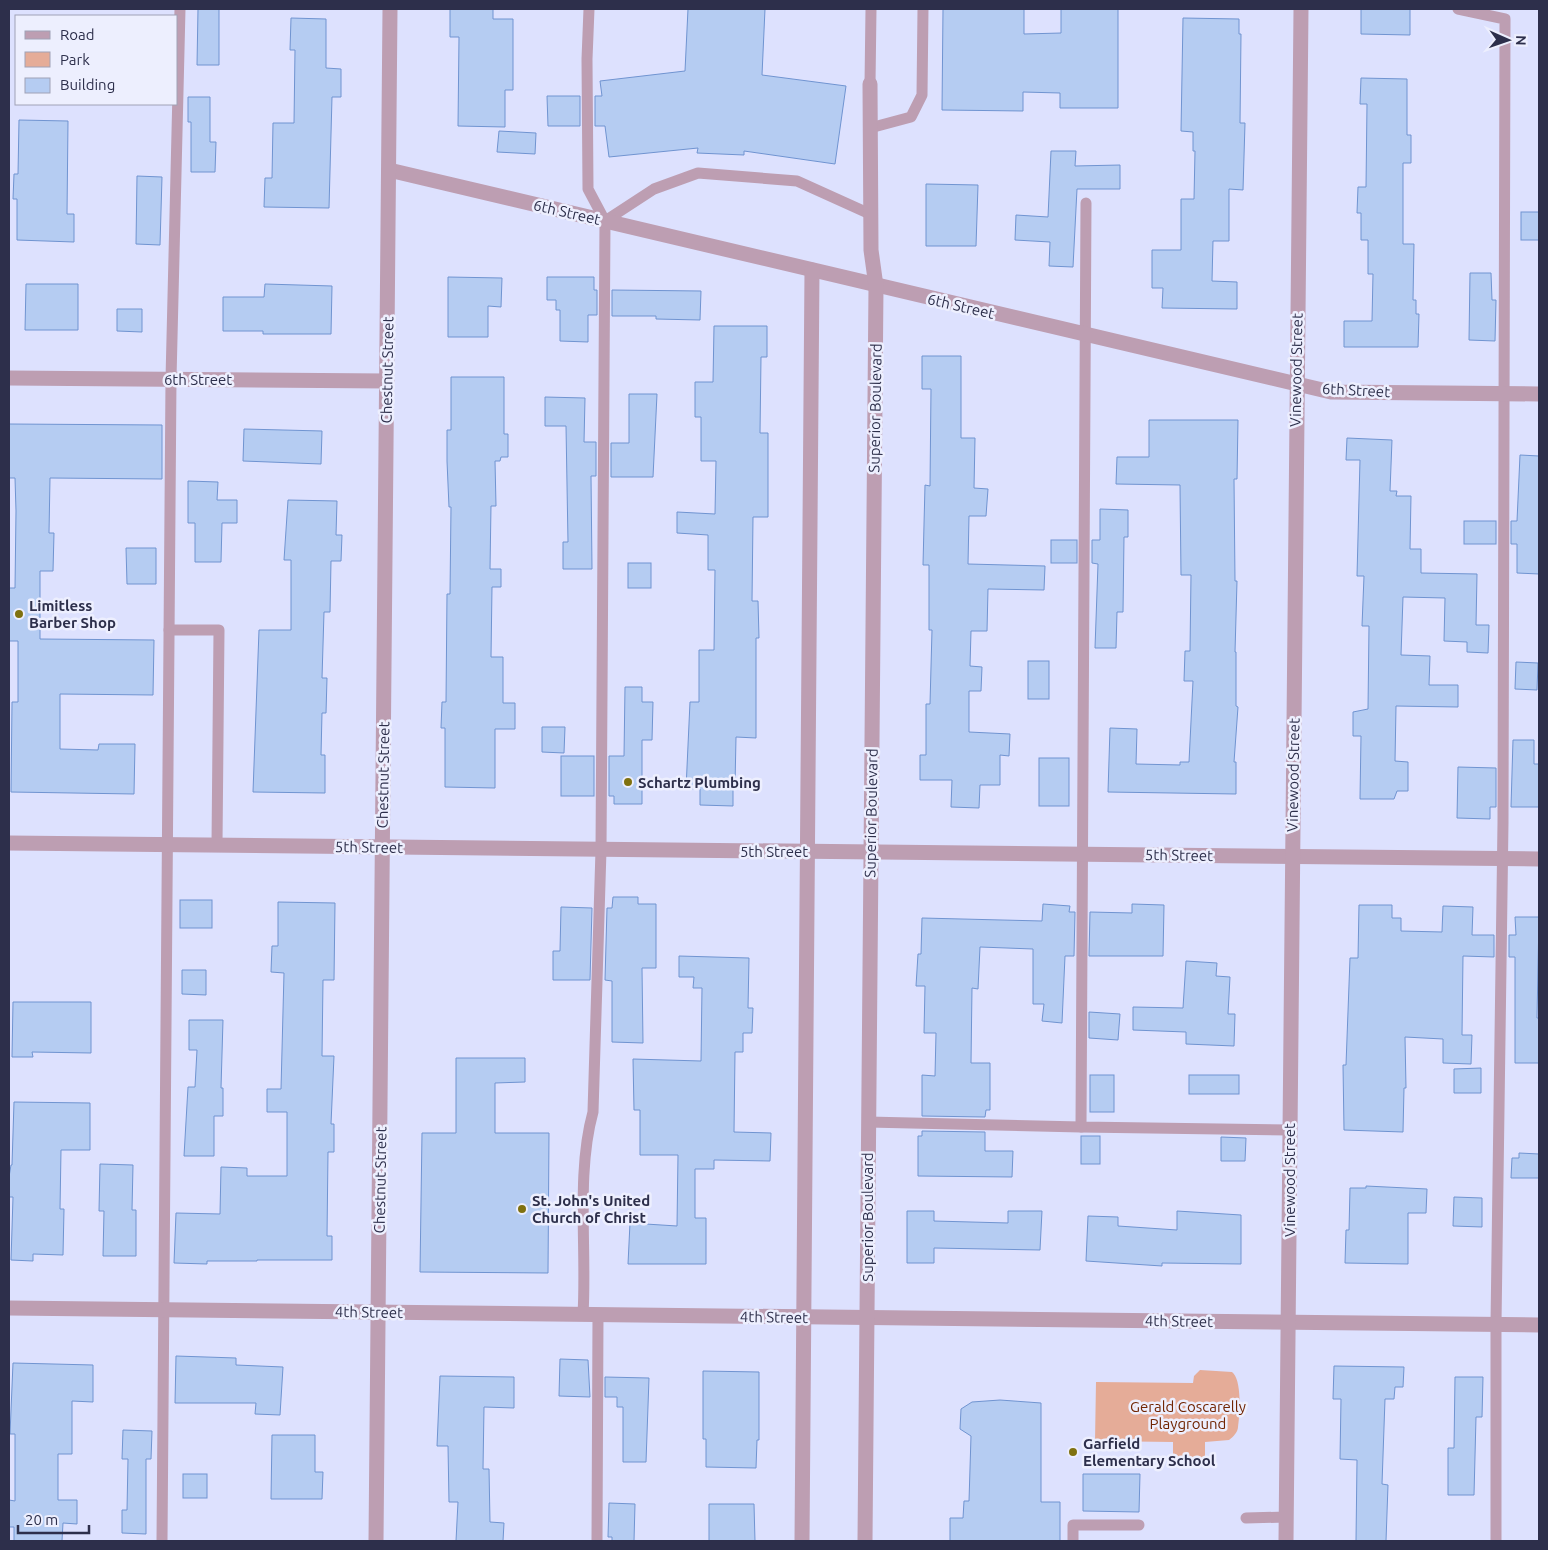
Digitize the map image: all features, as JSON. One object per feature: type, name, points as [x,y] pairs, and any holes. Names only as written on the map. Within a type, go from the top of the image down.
[{"type":"street","name":"Chestnut Street","points":[[376,1541],[390,9]]},
{"type":"street","name":"Vinewood Street","points":[[1286,1541],[1301,9]]},
{"type":"street","name":"Superior Boulevard","points":[[865,1541],[876,286],[871,250],[870,84]]},
{"type":"street","name":"6th Street","points":[[389,170],[876,286],[1336,392],[1539,394]]},
{"type":"street","points":[[802,1541],[812,270]]},
{"type":"street","name":"6th Street","points":[[9,378],[387,381]]},
{"type":"street","name":"5th Street","points":[[9,843],[1539,859]]},
{"type":"street","name":"4th Street","points":[[9,1308],[1539,1325]]},
{"type":"lane","points":[[178,91],[180,9]]},
{"type":"lane","points":[[583,1314],[585,1280],[584,1148],[593,1112],[601,850],[606,221],[588,189],[587,59],[589,9]]},
{"type":"lane","points":[[870,84],[871,9]]},
{"type":"lane","points":[[870,128],[911,117],[922,95],[923,9]]},
{"type":"lane","points":[[1458,9],[1505,19],[1506,393],[1503,859],[1496,1324],[1496,1541]]},
{"type":"lane","points":[[162,1541],[171,379],[178,105]]},
{"type":"lane","points":[[606,221],[654,189],[698,173],[798,181],[870,214]]},
{"type":"lane","points":[[1081,1127],[1086,203]]},
{"type":"lane","points":[[169,630],[220,630],[217,845]]},
{"type":"lane","points":[[868,1122],[1290,1130]]},
{"type":"lane","points":[[597,1541],[598,1314]]},
{"type":"lane","points":[[1246,1518],[1286,1517]]},
{"type":"lane","points":[[1073,1541],[1073,1525],[1139,1525]]},
{"type":"green space","name":"Gerald Coscarelly Playground","points":[[1200,1370],[1232,1372],[1237,1382],[1240,1398],[1239,1421],[1236,1433],[1229,1440],[1205,1442],[1205,1461],[1173,1461],[1173,1442],[1095,1441],[1096,1382],[1193,1383],[1194,1376]]},
{"type":"building","points":[[198,9],[219,9],[219,65],[197,65]]},
{"type":"building","points":[[450,9],[493,9],[493,19],[513,19],[513,90],[505,90],[505,127],[458,126],[459,37],[450,37]]},
{"type":"building","points":[[688,9],[765,9],[762,75],[846,86],[835,164],[744,151],[744,155],[697,153],[698,148],[609,157],[605,126],[595,126],[595,96],[602,96],[600,81],[685,71]]},
{"type":"building","points":[[943,9],[1024,9],[1024,34],[1061,33],[1061,9],[1118,9],[1118,108],[1060,108],[1060,93],[1023,92],[1023,111],[942,110]]},
{"type":"building","points":[[1361,9],[1410,9],[1410,35],[1361,34]]},
{"type":"building","points":[[291,18],[326,19],[326,68],[341,69],[341,97],[332,97],[329,208],[264,207],[265,178],[272,178],[273,123],[294,123],[295,50],[290,50]]},
{"type":"building","points":[[1183,18],[1239,19],[1239,34],[1241,34],[1240,123],[1245,123],[1243,190],[1229,189],[1229,241],[1213,241],[1212,281],[1237,282],[1237,309],[1162,308],[1163,288],[1152,288],[1152,250],[1181,250],[1181,199],[1194,199],[1195,151],[1193,151],[1193,132],[1181,131]]},
{"type":"building","points":[[1361,78],[1407,79],[1407,135],[1411,135],[1411,163],[1403,163],[1403,244],[1414,244],[1413,300],[1416,300],[1416,314],[1419,314],[1418,347],[1344,347],[1344,321],[1372,321],[1373,274],[1368,274],[1368,240],[1361,240],[1361,213],[1357,213],[1358,187],[1366,187],[1367,104],[1360,104]]},
{"type":"building","points":[[547,96],[580,96],[580,126],[548,126]]},
{"type":"building","points":[[188,97],[210,97],[210,142],[216,142],[215,172],[191,172],[191,122],[188,122]]},
{"type":"building","points":[[19,120],[68,121],[67,214],[74,214],[74,242],[17,240],[17,199],[13,199],[14,174],[18,174]]},
{"type":"building","points":[[499,131],[536,133],[535,154],[497,152]]},
{"type":"building","points":[[1051,151],[1076,151],[1075,166],[1120,165],[1120,189],[1077,189],[1073,267],[1049,266],[1050,242],[1015,240],[1016,215],[1048,217]]},
{"type":"building","points":[[137,176],[162,177],[160,245],[136,244]]},
{"type":"building","points":[[926,184],[978,185],[976,246],[926,246]]},
{"type":"building","points":[[1521,212],[1539,212],[1539,240],[1521,240]]},
{"type":"building","points":[[1470,273],[1491,273],[1492,300],[1496,300],[1495,341],[1469,340]]},
{"type":"building","points":[[448,277],[502,278],[501,307],[488,306],[488,337],[448,337]]},
{"type":"building","points":[[547,277],[594,277],[594,290],[597,290],[597,315],[588,315],[588,342],[560,341],[560,310],[556,310],[556,300],[547,300]]},
{"type":"building","points":[[26,284],[78,284],[78,330],[25,330]]},
{"type":"building","points":[[265,284],[332,286],[331,334],[263,334],[263,331],[223,331],[223,297],[264,297]]},
{"type":"building","points":[[612,290],[701,291],[700,320],[656,319],[656,316],[612,316]]},
{"type":"building","points":[[117,309],[142,309],[142,332],[117,331]]},
{"type":"building","points":[[714,326],[767,326],[767,357],[761,357],[760,433],[768,433],[768,517],[753,517],[752,601],[758,601],[759,638],[756,638],[756,738],[736,737],[733,806],[700,805],[700,789],[686,789],[690,702],[699,702],[699,650],[714,650],[715,570],[708,570],[708,535],[677,533],[677,512],[715,514],[716,461],[701,461],[701,417],[695,417],[695,382],[713,382]]},
{"type":"building","points":[[922,356],[961,356],[961,438],[975,438],[974,488],[988,489],[986,516],[969,516],[968,564],[1045,566],[1044,590],[988,589],[987,631],[971,631],[970,666],[982,667],[981,691],[969,691],[969,732],[1010,734],[1009,756],[1000,755],[1000,785],[980,785],[979,808],[951,807],[952,780],[920,780],[920,755],[926,755],[926,704],[930,704],[932,630],[929,630],[929,565],[923,565],[925,485],[930,486],[931,389],[922,389]]},
{"type":"building","points":[[451,377],[504,377],[504,434],[508,434],[508,457],[501,457],[500,461],[495,461],[496,506],[491,506],[490,569],[501,569],[501,587],[492,587],[491,657],[503,657],[503,703],[515,703],[515,729],[495,729],[495,788],[445,787],[445,728],[441,728],[442,702],[446,702],[447,594],[450,594],[451,507],[449,507],[447,430],[451,430]]},
{"type":"building","points":[[629,394],[657,394],[653,477],[611,477],[611,443],[629,443]]},
{"type":"building","points":[[545,397],[585,398],[584,442],[596,442],[596,476],[591,476],[592,569],[563,569],[563,542],[568,542],[566,426],[545,426]]},
{"type":"building","points":[[1149,420],[1238,420],[1237,479],[1234,479],[1235,581],[1237,581],[1235,652],[1236,706],[1238,707],[1234,762],[1236,762],[1236,794],[1108,792],[1110,728],[1137,729],[1136,764],[1180,765],[1180,762],[1189,762],[1193,681],[1184,681],[1185,651],[1190,651],[1191,575],[1181,575],[1180,485],[1116,484],[1117,457],[1149,457]]},
{"type":"building","points":[[9,424],[162,425],[162,479],[50,478],[49,533],[54,533],[53,571],[40,571],[40,639],[154,640],[153,695],[60,694],[60,749],[98,750],[99,744],[135,744],[134,794],[11,792],[12,702],[18,702],[18,641],[9,641],[9,588],[15,588],[16,511],[15,478],[9,478]]},
{"type":"building","points":[[244,429],[322,431],[321,464],[243,461]]},
{"type":"building","points":[[1347,438],[1392,440],[1390,491],[1397,491],[1396,496],[1411,496],[1410,549],[1421,549],[1421,573],[1477,574],[1476,625],[1489,625],[1488,653],[1467,652],[1467,642],[1444,641],[1445,598],[1403,597],[1401,655],[1430,656],[1429,685],[1458,685],[1458,707],[1396,706],[1395,761],[1408,762],[1408,791],[1397,791],[1394,799],[1360,799],[1361,736],[1353,736],[1353,712],[1368,709],[1369,626],[1362,626],[1364,576],[1357,576],[1360,460],[1346,460]]},
{"type":"building","points":[[1520,455],[1539,456],[1539,574],[1517,573],[1517,544],[1511,544],[1511,521],[1517,521]]},
{"type":"building","points":[[188,481],[218,482],[217,500],[237,500],[237,523],[222,523],[221,562],[195,562],[195,523],[188,523]]},
{"type":"building","points":[[288,500],[337,501],[336,535],[342,535],[341,561],[331,561],[330,612],[324,612],[322,678],[327,678],[326,713],[322,713],[321,755],[325,755],[325,793],[253,792],[259,630],[291,630],[291,560],[284,560]]},
{"type":"building","points":[[1100,509],[1128,510],[1128,537],[1124,537],[1123,612],[1117,612],[1116,648],[1095,648],[1098,564],[1092,563],[1092,540],[1100,540]]},
{"type":"building","points":[[1464,521],[1496,521],[1496,544],[1464,544]]},
{"type":"building","points":[[1051,540],[1077,540],[1077,563],[1051,563]]},
{"type":"building","points":[[126,548],[156,548],[156,584],[127,584]]},
{"type":"building","points":[[628,563],[651,563],[651,588],[628,588]]},
{"type":"building","points":[[1028,661],[1049,661],[1049,699],[1028,699]]},
{"type":"building","points":[[1516,662],[1538,663],[1537,690],[1515,689]]},
{"type":"building","points":[[625,687],[642,687],[642,702],[653,702],[652,740],[642,740],[642,804],[614,804],[614,796],[609,796],[609,756],[624,756]]},
{"type":"building","points":[[542,727],[565,727],[564,753],[542,752]]},
{"type":"building","points":[[1513,740],[1534,740],[1534,764],[1539,764],[1539,807],[1511,807]]},
{"type":"building","points":[[561,756],[594,756],[594,796],[561,796]]},
{"type":"building","points":[[1039,758],[1069,758],[1069,806],[1039,806]]},
{"type":"building","points":[[1458,767],[1496,768],[1496,807],[1490,807],[1490,819],[1457,818]]},
{"type":"building","points":[[613,897],[638,897],[638,904],[656,904],[656,968],[642,968],[643,1043],[612,1042],[612,981],[605,980],[607,908],[612,908]]},
{"type":"building","points":[[180,900],[212,900],[212,928],[180,928]]},
{"type":"building","points":[[278,902],[335,903],[334,980],[323,980],[322,1056],[334,1056],[331,1124],[334,1124],[334,1152],[328,1152],[327,1236],[332,1236],[332,1260],[207,1261],[207,1264],[174,1263],[176,1213],[220,1214],[221,1167],[247,1168],[247,1176],[287,1176],[287,1112],[267,1112],[267,1089],[281,1089],[284,973],[271,972],[272,946],[278,946]]},
{"type":"building","points":[[1043,904],[1070,906],[1069,912],[1075,912],[1074,956],[1065,956],[1062,1023],[1042,1021],[1044,1004],[1033,1004],[1033,949],[980,947],[978,989],[972,988],[971,1063],[990,1063],[990,1110],[986,1110],[985,1117],[922,1116],[922,1075],[935,1076],[936,1033],[924,1033],[925,986],[916,986],[918,954],[921,954],[922,918],[1042,921]]},
{"type":"building","points":[[1132,904],[1164,905],[1163,956],[1089,956],[1090,912],[1132,913]]},
{"type":"building","points":[[1359,905],[1392,905],[1392,918],[1401,918],[1401,931],[1442,932],[1443,906],[1473,907],[1472,935],[1494,935],[1494,957],[1463,956],[1462,1035],[1472,1035],[1471,1064],[1443,1063],[1443,1039],[1405,1037],[1406,1088],[1404,1088],[1403,1132],[1344,1130],[1343,1065],[1346,1065],[1350,958],[1358,958]]},
{"type":"building","points":[[561,907],[592,908],[590,980],[553,980],[553,951],[560,951]]},
{"type":"building","points":[[1515,917],[1539,917],[1537,1018],[1539,1018],[1539,1063],[1515,1063],[1515,957],[1509,957],[1509,935],[1516,935]]},
{"type":"building","points":[[679,956],[749,958],[748,1008],[753,1008],[752,1033],[743,1033],[743,1052],[735,1052],[734,1132],[771,1133],[770,1161],[714,1160],[714,1169],[695,1169],[695,1218],[706,1218],[706,1264],[628,1264],[630,1223],[677,1226],[678,1155],[640,1155],[640,1110],[634,1110],[633,1059],[701,1061],[702,988],[693,988],[694,977],[679,977]]},
{"type":"building","points":[[1186,961],[1217,963],[1216,976],[1230,977],[1228,1014],[1235,1014],[1234,1046],[1186,1044],[1186,1032],[1133,1030],[1133,1007],[1183,1008]]},
{"type":"building","points":[[182,970],[206,970],[206,995],[182,994]]},
{"type":"building","points":[[13,1002],[91,1002],[91,1053],[32,1052],[33,1057],[12,1057]]},
{"type":"building","points":[[1089,1012],[1120,1014],[1118,1040],[1089,1038]]},
{"type":"building","points":[[189,1020],[223,1020],[221,1088],[223,1088],[223,1116],[214,1116],[214,1156],[184,1156],[188,1087],[195,1087],[197,1050],[189,1050]]},
{"type":"building","name":"St. John's United Church of Christ","points":[[456,1058],[525,1058],[525,1082],[495,1083],[495,1133],[549,1133],[548,1273],[420,1272],[422,1133],[456,1133]]},
{"type":"building","points":[[1481,1068],[1481,1093],[1454,1093],[1454,1069]]},
{"type":"building","points":[[1090,1075],[1114,1075],[1114,1112],[1090,1112]]},
{"type":"building","points":[[1189,1075],[1239,1075],[1239,1094],[1189,1094]]},
{"type":"building","points":[[14,1102],[90,1103],[90,1150],[61,1150],[60,1209],[64,1209],[63,1255],[33,1254],[33,1261],[11,1260],[13,1197],[9,1197],[9,1177],[12,1165]]},
{"type":"building","points":[[922,1131],[985,1132],[985,1151],[1013,1151],[1012,1177],[918,1176],[918,1136],[922,1136]]},
{"type":"building","points":[[1081,1136],[1100,1136],[1100,1164],[1081,1164]]},
{"type":"building","points":[[1221,1137],[1246,1138],[1245,1161],[1221,1161]]},
{"type":"building","points":[[1519,1153],[1539,1154],[1539,1178],[1511,1178],[1512,1158],[1519,1158]]},
{"type":"building","points":[[100,1164],[133,1165],[132,1210],[136,1210],[136,1256],[103,1256],[104,1211],[99,1211]]},
{"type":"building","points":[[1366,1186],[1427,1189],[1426,1213],[1408,1213],[1408,1264],[1345,1263],[1346,1230],[1349,1230],[1350,1188],[1366,1188]]},
{"type":"building","points":[[1454,1197],[1482,1198],[1482,1227],[1453,1226]]},
{"type":"building","points":[[907,1211],[934,1211],[934,1221],[1008,1223],[1008,1211],[1042,1211],[1040,1250],[934,1248],[934,1263],[907,1263]]},
{"type":"building","points":[[1177,1211],[1241,1215],[1241,1264],[1162,1263],[1162,1266],[1086,1261],[1088,1216],[1118,1217],[1118,1226],[1177,1230]]},
{"type":"building","points":[[176,1356],[236,1358],[236,1365],[283,1367],[280,1415],[255,1414],[256,1403],[175,1403]]},
{"type":"building","points":[[560,1359],[588,1360],[590,1397],[559,1396]]},
{"type":"building","points":[[13,1363],[93,1365],[93,1402],[72,1401],[72,1454],[58,1454],[58,1500],[77,1500],[77,1524],[63,1523],[62,1541],[14,1541],[14,1527],[9,1527],[9,1500],[15,1501],[15,1434],[10,1434]]},
{"type":"building","points":[[1334,1366],[1404,1367],[1403,1387],[1395,1387],[1394,1399],[1385,1399],[1382,1484],[1388,1485],[1386,1541],[1356,1541],[1357,1460],[1340,1459],[1341,1399],[1333,1399]]},
{"type":"building","points":[[703,1371],[759,1372],[759,1440],[757,1440],[756,1468],[706,1467],[706,1439],[703,1439]]},
{"type":"building","points":[[440,1376],[514,1377],[514,1408],[484,1407],[483,1469],[489,1469],[490,1522],[504,1523],[503,1541],[456,1541],[458,1502],[449,1502],[448,1446],[437,1446]]},
{"type":"building","points":[[605,1377],[649,1378],[646,1462],[623,1462],[623,1407],[617,1407],[617,1397],[605,1397]]},
{"type":"building","points":[[1455,1377],[1483,1377],[1482,1417],[1476,1417],[1474,1495],[1448,1495],[1448,1448],[1454,1448]]},
{"type":"building","points":[[1000,1400],[1041,1403],[1041,1502],[1060,1502],[1060,1541],[950,1541],[950,1518],[963,1518],[964,1501],[969,1501],[971,1436],[960,1429],[961,1409],[972,1402]]},
{"type":"building","points":[[123,1430],[152,1431],[151,1459],[146,1459],[146,1534],[122,1533],[122,1510],[127,1510],[128,1459],[122,1459]]},
{"type":"building","points":[[272,1435],[315,1435],[315,1472],[323,1472],[322,1499],[271,1499]]},
{"type":"building","points":[[183,1474],[207,1474],[207,1498],[183,1498]]},
{"type":"building","points":[[1083,1474],[1140,1474],[1139,1512],[1083,1511]]},
{"type":"building","points":[[609,1503],[635,1504],[634,1541],[612,1541],[612,1537],[608,1537]]},
{"type":"building","points":[[709,1504],[754,1504],[755,1541],[709,1541]]},
{"type":"place","name":"Limitless Barber Shop","points":[[19,614]]},
{"type":"place","name":"Schartz Plumbing","points":[[628,782]]},
{"type":"place","name":"St. John's United Church of Christ","points":[[522,1209]]},
{"type":"place","name":"Garfield Elementary School","points":[[1073,1452]]}]
